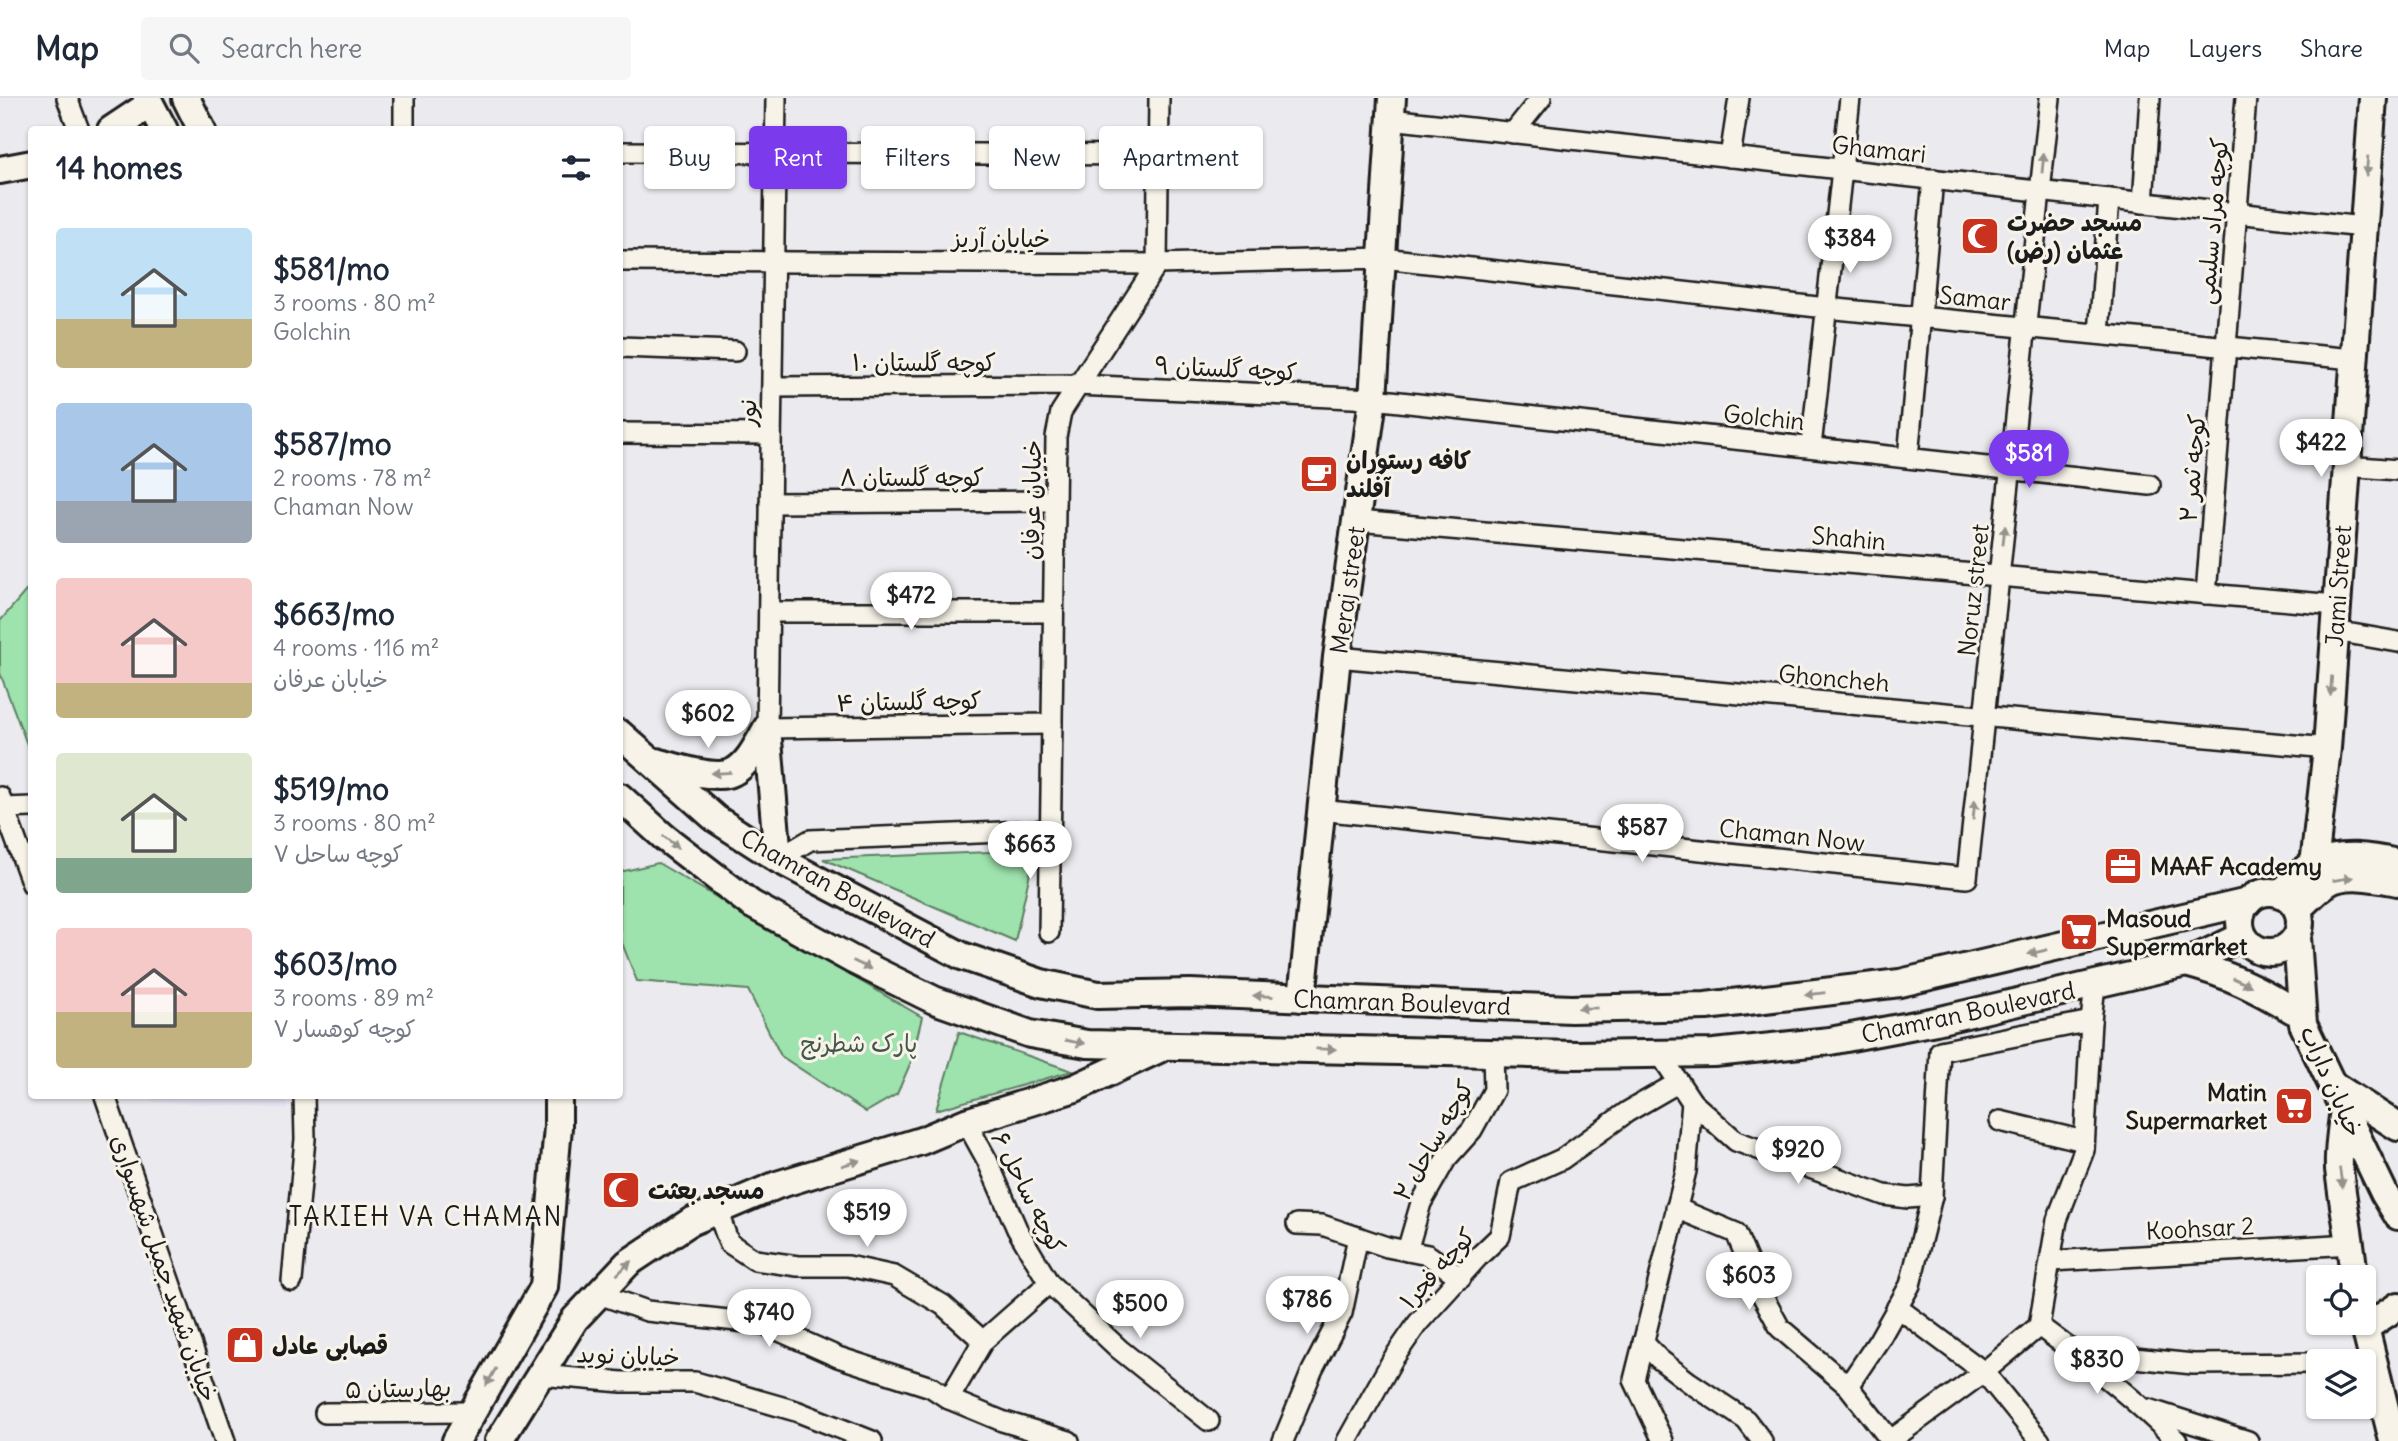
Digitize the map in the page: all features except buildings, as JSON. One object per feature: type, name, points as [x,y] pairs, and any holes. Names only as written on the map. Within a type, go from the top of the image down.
[{"type":"main road","points":[[186,98],[200,126]]},
{"type":"main road","name":"Jami Street","points":[[2314,865],[2327,748],[2373,98]]},
{"type":"main road","points":[[116,126],[149,101],[162,126]]},
{"type":"main road","name":"Meraj street","points":[[1302,998],[1337,657],[1373,399],[1391,109]]},
{"type":"main road","points":[[0,156],[28,151]]},
{"type":"main road","points":[[0,170],[28,165]]},
{"type":"main road","points":[[646,759],[696,774],[732,773],[748,760],[767,728]]},
{"type":"main road","points":[[767,728],[778,859]]},
{"type":"main road","name":"Chamran Boulevard","points":[[623,737],[716,819],[778,859],[962,956],[1041,983],[1098,995],[1190,993],[1571,1009],[1706,1006],[1900,983],[2248,902]]},
{"type":"main road","name":"Chamran Boulevard","points":[[623,800],[751,904],[853,960],[934,1000],[1030,1034],[1087,1044],[1493,1053],[1714,1053],[1830,1041],[1910,1027],[2095,985],[2197,959],[2250,942]]},
{"type":"main road","points":[[2289,902],[2314,865],[2346,856],[2377,858],[2398,863]]},
{"type":"main road","points":[[2289,902],[2339,877],[2367,877],[2398,882]]},
{"type":"main road","points":[[2250,942],[2265,952],[2284,949],[2297,937],[2300,918],[2289,902],[2263,893],[2248,902],[2240,918],[2250,942],[2298,1017]]},
{"type":"main road","points":[[2190,916],[2204,933],[2197,959],[2246,983],[2298,1017]]},
{"type":"main road","name":"خیابان داراب","points":[[2297,937],[2298,1017],[2384,1193],[2398,1216]]},
{"type":"main road","points":[[499,1441],[575,1319],[628,1263],[690,1222],[777,1185],[921,1141],[966,1122],[1075,1088],[1162,1047]]},
{"type":"main road","points":[[2332,1084],[2398,1127]]},
{"type":"main road","points":[[558,1099],[544,1287],[550,1307],[561,1316],[575,1319]]},
{"type":"main road","points":[[2344,1110],[2339,1169],[2353,1265]]},
{"type":"main road","points":[[456,1441],[544,1287]]},
{"type":"main road","points":[[2376,1319],[2398,1306]]},
{"type":"main road","points":[[510,1344],[534,1346],[542,1354],[543,1370]]},
{"type":"main road","points":[[2376,1385],[2393,1441]]},
{"type":"street","points":[[67,98],[78,126]]},
{"type":"street","points":[[404,98],[404,126]]},
{"type":"street","name":"نور","points":[[775,126],[776,98]]},
{"type":"street","points":[[1159,98],[1159,126]]},
{"type":"street","points":[[1513,133],[1541,98]]},
{"type":"street","points":[[1730,157],[1739,98]]},
{"type":"street","points":[[1811,447],[1850,98]]},
{"type":"street","name":"Noruz street","points":[[1967,878],[2050,98]]},
{"type":"street","points":[[2143,203],[2150,98]]},
{"type":"street","name":"کوچه مراد سلیمی","points":[[2226,347],[2246,98]]},
{"type":"street","name":"Ghamari","points":[[1391,109],[1513,133],[2362,227]]},
{"type":"street","points":[[623,152],[749,152]]},
{"type":"street","points":[[847,153],[1099,155]]},
{"type":"street","points":[[1908,458],[1933,179]]},
{"type":"street","name":"نور","points":[[767,728],[775,189]]},
{"type":"street","points":[[1157,264],[1158,189]]},
{"type":"street","points":[[2099,334],[2109,199]]},
{"type":"street","name":"خیابان آریز","points":[[623,261],[1157,264],[1383,258]]},
{"type":"street","name":"Samar","points":[[1383,258],[1826,308],[2353,359]]},
{"type":"street","name":"خیابان عرفان","points":[[1049,932],[1056,437],[1061,412],[1157,264]]},
{"type":"street","points":[[623,347],[736,351]]},
{"type":"street","name":"کوچه ثمر ۲","points":[[2206,594],[2226,347]]},
{"type":"street","name":"کوچه گلستان ۹","points":[[1077,385],[1373,399]]},
{"type":"street","name":"کوچه گلستان ۱۰","points":[[772,387],[1077,385]]},
{"type":"street","name":"Golchin","points":[[1373,399],[2150,485]]},
{"type":"street","points":[[623,433],[771,434]]},
{"type":"street","points":[[2346,466],[2398,470]]},
{"type":"street","name":"کوچه گلستان ۸","points":[[770,503],[1055,501]]},
{"type":"street","name":"Shahin","points":[[1357,520],[2336,605]]},
{"type":"street","points":[[769,612],[1054,612]]},
{"type":"street","points":[[2335,631],[2398,642]]},
{"type":"street","name":"Ghoncheh","points":[[1337,657],[2327,748]]},
{"type":"street","name":"کوچه گلستان ۴","points":[[767,728],[1052,724]]},
{"type":"street","points":[[28,806],[2,803],[28,873]]},
{"type":"street","name":"Chaman Now","points":[[1320,810],[1967,878]]},
{"type":"street","points":[[623,811],[646,821]]},
{"type":"street","points":[[778,859],[810,840],[1051,830]]},
{"type":"street","points":[[1676,1208],[1737,1233],[1761,1293],[1780,1328],[1848,1386],[1891,1441],[1984,1372],[2039,1326],[2057,1220],[2084,1150],[2095,985]]},
{"type":"street","points":[[1848,1386],[1910,1285],[1932,1196],[1940,1051],[2091,1021]]},
{"type":"street","name":"کوچه ساحل ۲","points":[[1407,1251],[1421,1203],[1446,1159],[1472,1130],[1494,1090],[1493,1053]]},
{"type":"street","points":[[1660,1054],[1692,1102],[1736,1141],[1884,1195],[1908,1198],[1932,1196]]},
{"type":"street","name":"کوچه فجر۱","points":[[1347,1441],[1393,1359],[1419,1323],[1500,1236],[1511,1182],[1562,1159],[1627,1112],[1679,1082]]},
{"type":"street","name":"خیابان شهید جمیل شهسواری","points":[[106,1099],[226,1441]]},
{"type":"street","points":[[292,1281],[305,1139],[304,1099]]},
{"type":"street","points":[[1663,1441],[1634,1380],[1686,1171],[1692,1102]]},
{"type":"street","points":[[2000,1121],[2084,1141]]},
{"type":"street","name":"کوچه ساحل ۶","points":[[966,1122],[987,1160],[1017,1228],[1049,1283],[1119,1349],[1209,1421]]},
{"type":"street","points":[[717,1210],[729,1243],[755,1260],[798,1266],[848,1266],[894,1276],[943,1305],[983,1341]]},
{"type":"street","points":[[1297,1224],[1322,1225],[1428,1255],[1461,1278]]},
{"type":"street","points":[[1283,1441],[1311,1371],[1342,1313],[1358,1237]]},
{"type":"street","name":"Koohsar 2","points":[[2051,1261],[2351,1244]]},
{"type":"street","points":[[949,1399],[983,1341],[1049,1283]]},
{"type":"street","points":[[599,1294],[647,1311],[764,1324],[838,1357],[931,1387],[949,1399],[1002,1421],[1069,1441]]},
{"type":"street","points":[[1897,1307],[1984,1372],[2040,1441]]},
{"type":"street","points":[[2039,1326],[2140,1406],[2177,1441]]},
{"type":"street","points":[[1643,1342],[1679,1375],[1746,1420],[1762,1441]]},
{"type":"street","points":[[2075,1352],[2193,1364],[2306,1363]]},
{"type":"street","name":"خیابان نوید","points":[[543,1370],[622,1382],[695,1382],[796,1411],[872,1441]]},
{"type":"street","points":[[2140,1406],[2248,1441]]},
{"type":"street","name":"بهارستان ۵","points":[[325,1413],[472,1412]]},
{"type":"shaded area","points":[[286,1099],[287,1109],[152,1101]]},
{"type":"green space","points":[[28,588],[28,747],[0,673],[0,621]]},
{"type":"green space","points":[[1035,850],[1015,941],[823,859]]},
{"type":"green space","name":"پارک شطرنج","points":[[658,863],[922,1017],[911,1062],[897,1094],[866,1112],[781,1056],[748,990],[637,981],[623,946],[623,871]]},
{"type":"green space","points":[[959,1032],[1072,1071],[936,1110]]},
{"type":"place","name":"مسجد حضرت عثمان (رض)","points":[[1980,236]]},
{"type":"place","name":"کافه رستوران آفلند","points":[[1319,474]]},
{"type":"place","name":"MAAF Academy","points":[[2123,866]]},
{"type":"place","name":"Masoud Supermarket","points":[[2079,932]]},
{"type":"place","name":"Matin Supermarket","points":[[2294,1106]]},
{"type":"place","name":"مسجد بعثت","points":[[621,1190]]},
{"type":"place","name":"قصابی عادل","points":[[245,1345]]},
{"type":"district","name":"TAKIEH VA CHAMAN","points":[[426,1216]]}]
